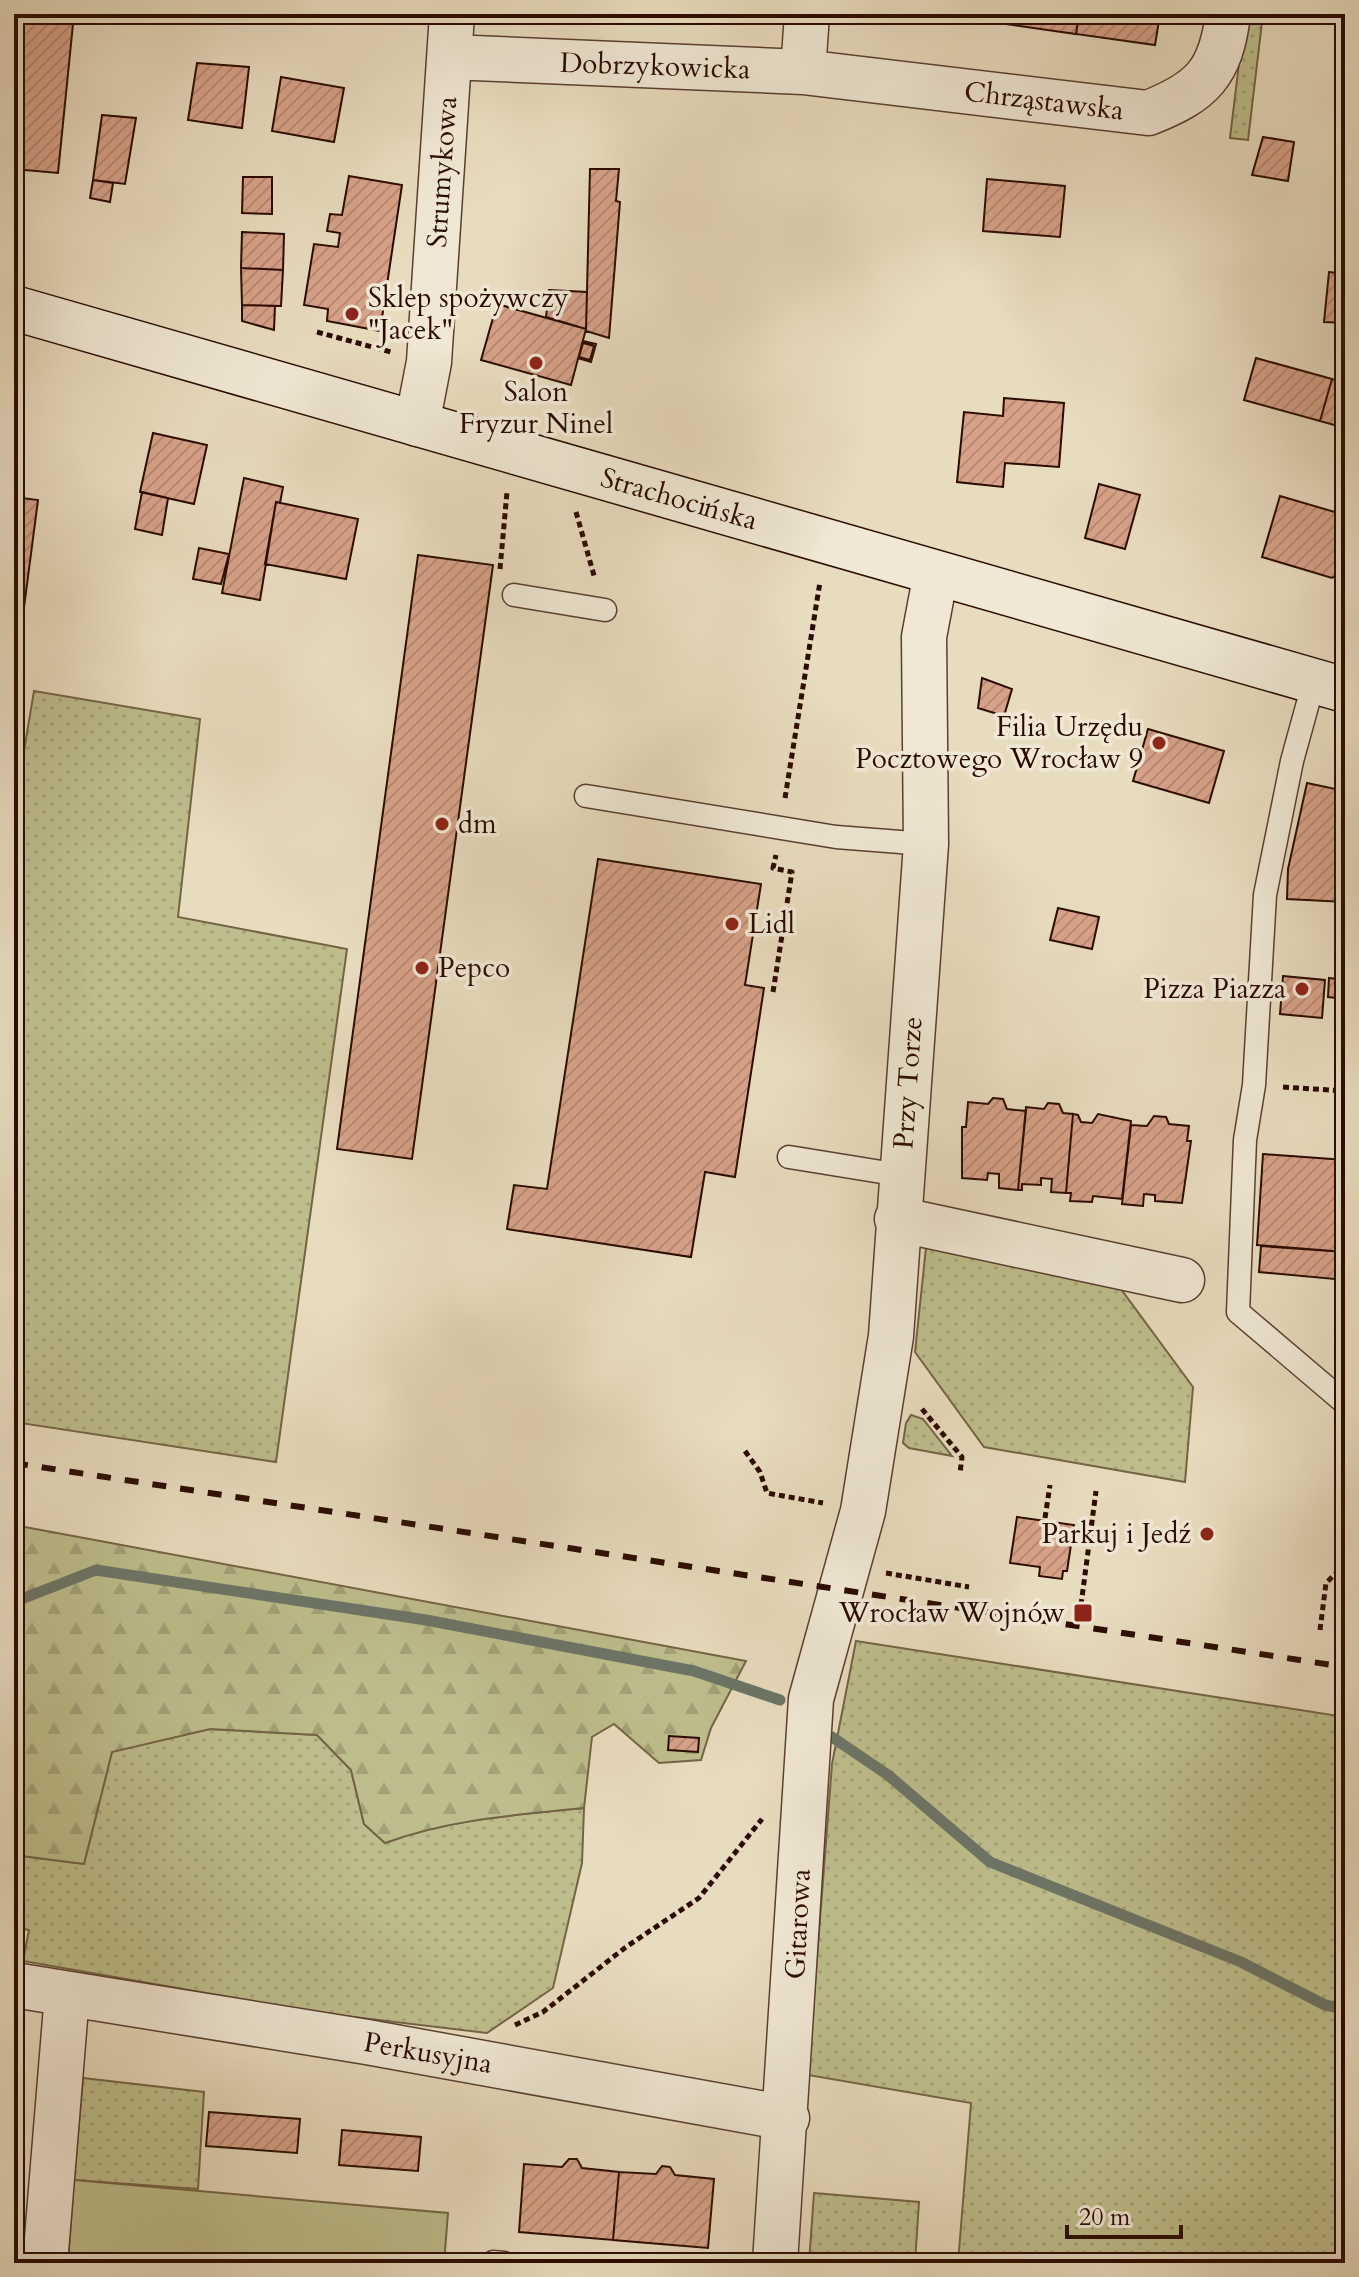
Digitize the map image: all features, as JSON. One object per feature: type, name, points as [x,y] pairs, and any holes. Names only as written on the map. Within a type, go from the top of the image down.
[{"type":"street","name":"Strumykowa","points":[[417,424],[429,362],[452,14]]},
{"type":"street","points":[[803,72],[807,14]]},
{"type":"street","name":"Chrząstawska","points":[[803,72],[1148,113],[1186,98],[1214,70],[1228,14]]},
{"type":"street","name":"Dobrzykowicka","points":[[450,57],[803,72]]},
{"type":"street","name":"Strachocińska","points":[[14,308],[1329,685]]},
{"type":"street","name":"Przy Torze","points":[[842,1578],[863,1511],[891,1336],[900,1175],[926,844],[924,637],[936,573]]},
{"type":"street","points":[[897,1219],[1182,1280]]},
{"type":"street","name":"Gitarowa","points":[[775,2263],[787,2118],[811,1699],[842,1578]]},
{"type":"street","name":"Perkusyjna","points":[[14,1985],[492,2064],[787,2118]]},
{"type":"street","points":[[45,2263],[67,1995]]},
{"type":"lane","points":[[514,595],[605,610]]},
{"type":"lane","points":[[1329,685],[1292,761],[1265,895],[1254,1085],[1245,1140],[1238,1312],[1345,1403]]},
{"type":"lane","points":[[586,796],[836,837],[926,844]]},
{"type":"lane","points":[[789,1157],[900,1175]]},
{"type":"lane","points":[[493,2262],[504,2263]]},
{"type":"path","points":[[317,332],[397,353]]},
{"type":"path","points":[[507,486],[498,566],[514,595]]},
{"type":"path","points":[[576,511],[605,610]]},
{"type":"path","points":[[773,992],[792,872],[773,868],[817,594]]},
{"type":"path","points":[[1254,1085],[1345,1091]]},
{"type":"path","points":[[884,1384],[903,1386],[962,1457],[960,1473]]},
{"type":"path","points":[[745,1451],[760,1472],[767,1493],[863,1511]]},
{"type":"path","points":[[1045,1518],[1050,1485]]},
{"type":"path","points":[[1081,1605],[1096,1491]]},
{"type":"path","points":[[1320,1630],[1326,1583],[1338,1571]]},
{"type":"path","points":[[842,1578],[969,1587]]},
{"type":"path","points":[[492,2064],[498,2033],[543,2012],[626,1947],[699,1898],[724,1870],[755,1823],[805,1789]]},
{"type":"green space","points":[[1245,14],[1263,14],[1248,140],[1230,138]]},
{"type":"green space","points":[[34,691],[200,719],[178,917],[347,949],[276,1462],[14,1422],[14,811]]},
{"type":"green space","points":[[927,1238],[1112,1277],[1193,1387],[1185,1482],[984,1447],[915,1352]]},
{"type":"green space","points":[[911,1415],[923,1419],[952,1456],[909,1448],[903,1443],[906,1423]]},
{"type":"green space","points":[[14,1525],[746,1661],[711,1728],[701,1760],[659,1763],[614,1724],[592,1737],[584,1808],[459,1823],[385,1843],[364,1824],[351,1770],[317,1735],[210,1729],[112,1752],[84,1864],[14,1855]]},
{"type":"green space","points":[[856,1641],[1345,1717],[1345,2263],[958,2263],[971,2103],[808,2075],[832,1764]]},
{"type":"green space","points":[[210,1729],[317,1735],[351,1770],[364,1824],[385,1843],[459,1823],[584,1808],[582,1863],[553,1988],[487,2033],[320,2013],[23,1961],[29,1930],[14,1927],[14,1855],[84,1864],[112,1751]]},
{"type":"green space","points":[[83,2078],[204,2092],[198,2189],[74,2180]]},
{"type":"green space","points":[[74,2180],[448,2213],[444,2263],[68,2263]]},
{"type":"green space","points":[[814,2193],[919,2202],[915,2263],[809,2263]]},
{"type":"building","points":[[14,14],[74,14],[58,173],[14,169]]},
{"type":"building","points":[[677,14],[732,14],[732,19]]},
{"type":"building","points":[[999,14],[1079,14],[1076,34],[998,23]]},
{"type":"building","points":[[1079,14],[1160,14],[1155,45],[1076,34]]},
{"type":"building","points":[[197,63],[249,67],[242,128],[188,120]]},
{"type":"building","points":[[281,77],[344,88],[334,142],[272,131]]},
{"type":"building","points":[[102,115],[136,118],[125,184],[93,180]]},
{"type":"building","points":[[1263,137],[1294,142],[1288,181],[1252,175]]},
{"type":"building","points":[[590,169],[619,169],[616,201],[620,202],[609,338],[586,331]]},
{"type":"building","points":[[349,176],[402,185],[380,331],[327,321],[328,309],[304,305],[314,244],[338,247],[340,233],[327,231],[330,214],[342,215]]},
{"type":"building","points":[[243,177],[272,177],[272,214],[242,213]]},
{"type":"building","points":[[987,179],[1065,186],[1060,237],[983,231]]},
{"type":"building","points":[[93,180],[113,183],[110,202],[90,198]]},
{"type":"building","points":[[242,232],[284,234],[283,270],[241,268]]},
{"type":"building","points":[[241,268],[283,270],[281,306],[242,305]]},
{"type":"building","points":[[1329,272],[1345,274],[1345,323],[1324,322]]},
{"type":"building","points":[[549,290],[587,292],[586,329],[546,317]]},
{"type":"building","points":[[497,304],[586,329],[571,385],[481,360]]},
{"type":"building","points":[[242,305],[275,306],[274,330],[242,321]]},
{"type":"building","points":[[583,341],[596,344],[591,362],[578,358],[590,360],[594,346]]},
{"type":"building","points":[[583,343],[594,346],[590,360],[579,357]]},
{"type":"building","points":[[1256,358],[1332,379],[1320,421],[1244,400]]},
{"type":"building","points":[[1332,379],[1345,383],[1345,428],[1320,421]]},
{"type":"building","points":[[1004,398],[1064,403],[1059,467],[1005,463],[1003,487],[957,482],[964,412],[1003,416]]},
{"type":"building","points":[[153,433],[207,445],[194,504],[140,492]]},
{"type":"building","points":[[244,478],[283,487],[280,503],[276,502],[260,600],[222,593]]},
{"type":"building","points":[[1099,484],[1140,495],[1125,549],[1085,538]]},
{"type":"building","points":[[142,492],[168,498],[162,535],[135,529]]},
{"type":"building","points":[[1280,496],[1345,515],[1345,571],[1332,578],[1262,557]]},
{"type":"building","points":[[14,497],[38,500],[14,684]]},
{"type":"building","points":[[276,502],[358,519],[346,579],[265,564]]},
{"type":"building","points":[[199,548],[229,554],[221,584],[193,579]]},
{"type":"building","points":[[418,555],[493,565],[412,1159],[337,1149]]},
{"type":"building","points":[[982,678],[1012,689],[1004,716],[978,708]]},
{"type":"building","points":[[1148,729],[1224,751],[1209,803],[1133,781]]},
{"type":"building","points":[[1307,783],[1345,791],[1345,902],[1287,899],[1288,869]]},
{"type":"building","points":[[598,859],[761,884],[745,985],[764,988],[735,1177],[705,1172],[691,1257],[507,1229],[514,1185],[547,1189]]},
{"type":"building","points":[[1058,908],[1099,917],[1092,949],[1050,940]]},
{"type":"building","points":[[1283,976],[1325,980],[1322,1018],[1280,1014]]},
{"type":"building","points":[[1329,978],[1345,980],[1345,999],[1328,997]]},
{"type":"building","points":[[993,1098],[1003,1099],[1007,1109],[1026,1111],[1018,1190],[999,1188],[999,1174],[988,1173],[987,1180],[962,1178],[962,1127],[966,1127],[968,1102],[988,1104]]},
{"type":"building","points":[[1048,1103],[1059,1104],[1063,1113],[1073,1114],[1066,1193],[1051,1192],[1052,1179],[1041,1178],[1041,1185],[1022,1184],[1022,1190],[1018,1190],[1026,1107],[1044,1109]]},
{"type":"building","points":[[1073,1114],[1078,1115],[1081,1122],[1092,1123],[1098,1114],[1131,1121],[1122,1199],[1093,1196],[1092,1202],[1070,1201],[1071,1193],[1066,1193]]},
{"type":"building","points":[[1154,1116],[1166,1117],[1169,1124],[1189,1126],[1187,1141],[1191,1141],[1182,1203],[1155,1201],[1155,1195],[1144,1194],[1143,1206],[1122,1204],[1131,1125],[1147,1126]]},
{"type":"building","points":[[1263,1154],[1345,1160],[1345,1252],[1257,1245]]},
{"type":"building","points":[[1261,1246],[1345,1252],[1345,1280],[1259,1272]]},
{"type":"building","points":[[1017,1517],[1074,1525],[1067,1571],[1063,1571],[1062,1579],[1039,1576],[1040,1567],[1010,1563]]},
{"type":"building","points":[[669,1736],[699,1738],[698,1752],[668,1750]]},
{"type":"building","points":[[209,2112],[300,2119],[297,2153],[206,2146]]},
{"type":"building","points":[[342,2130],[421,2137],[418,2171],[339,2165]]},
{"type":"building","points":[[569,2159],[577,2159],[582,2168],[619,2172],[613,2240],[519,2232],[524,2164],[562,2167]]},
{"type":"building","points":[[662,2166],[670,2167],[675,2175],[714,2179],[708,2248],[613,2240],[619,2172],[656,2174]]},
{"type":"waterway","points":[[14,1602],[96,1570],[426,1620],[694,1671],[780,1700]]},
{"type":"waterway","points":[[832,1737],[888,1775],[990,1862],[1241,1962],[1325,2005],[1345,2009]]},
{"type":"railway","points":[[14,1463],[1345,1667]]},
{"type":"place","name":"Sklep spożywczy \"Jacek\"","points":[[352,314]]},
{"type":"place","name":"Salon Fryzur Ninel","points":[[536,363]]},
{"type":"place","name":"Filia Urzędu Pocztowego Wrocław 9","points":[[1159,743]]},
{"type":"place","name":"dm","points":[[442,824]]},
{"type":"place","name":"Lidl","points":[[732,924]]},
{"type":"place","name":"Pepco","points":[[422,968]]},
{"type":"place","name":"Pizza Piazza","points":[[1302,989]]},
{"type":"place","name":"Parkuj i Jedź","points":[[1207,1534]]},
{"type":"place","name":"Wrocław Wojnów","points":[[1083,1613]]}]
